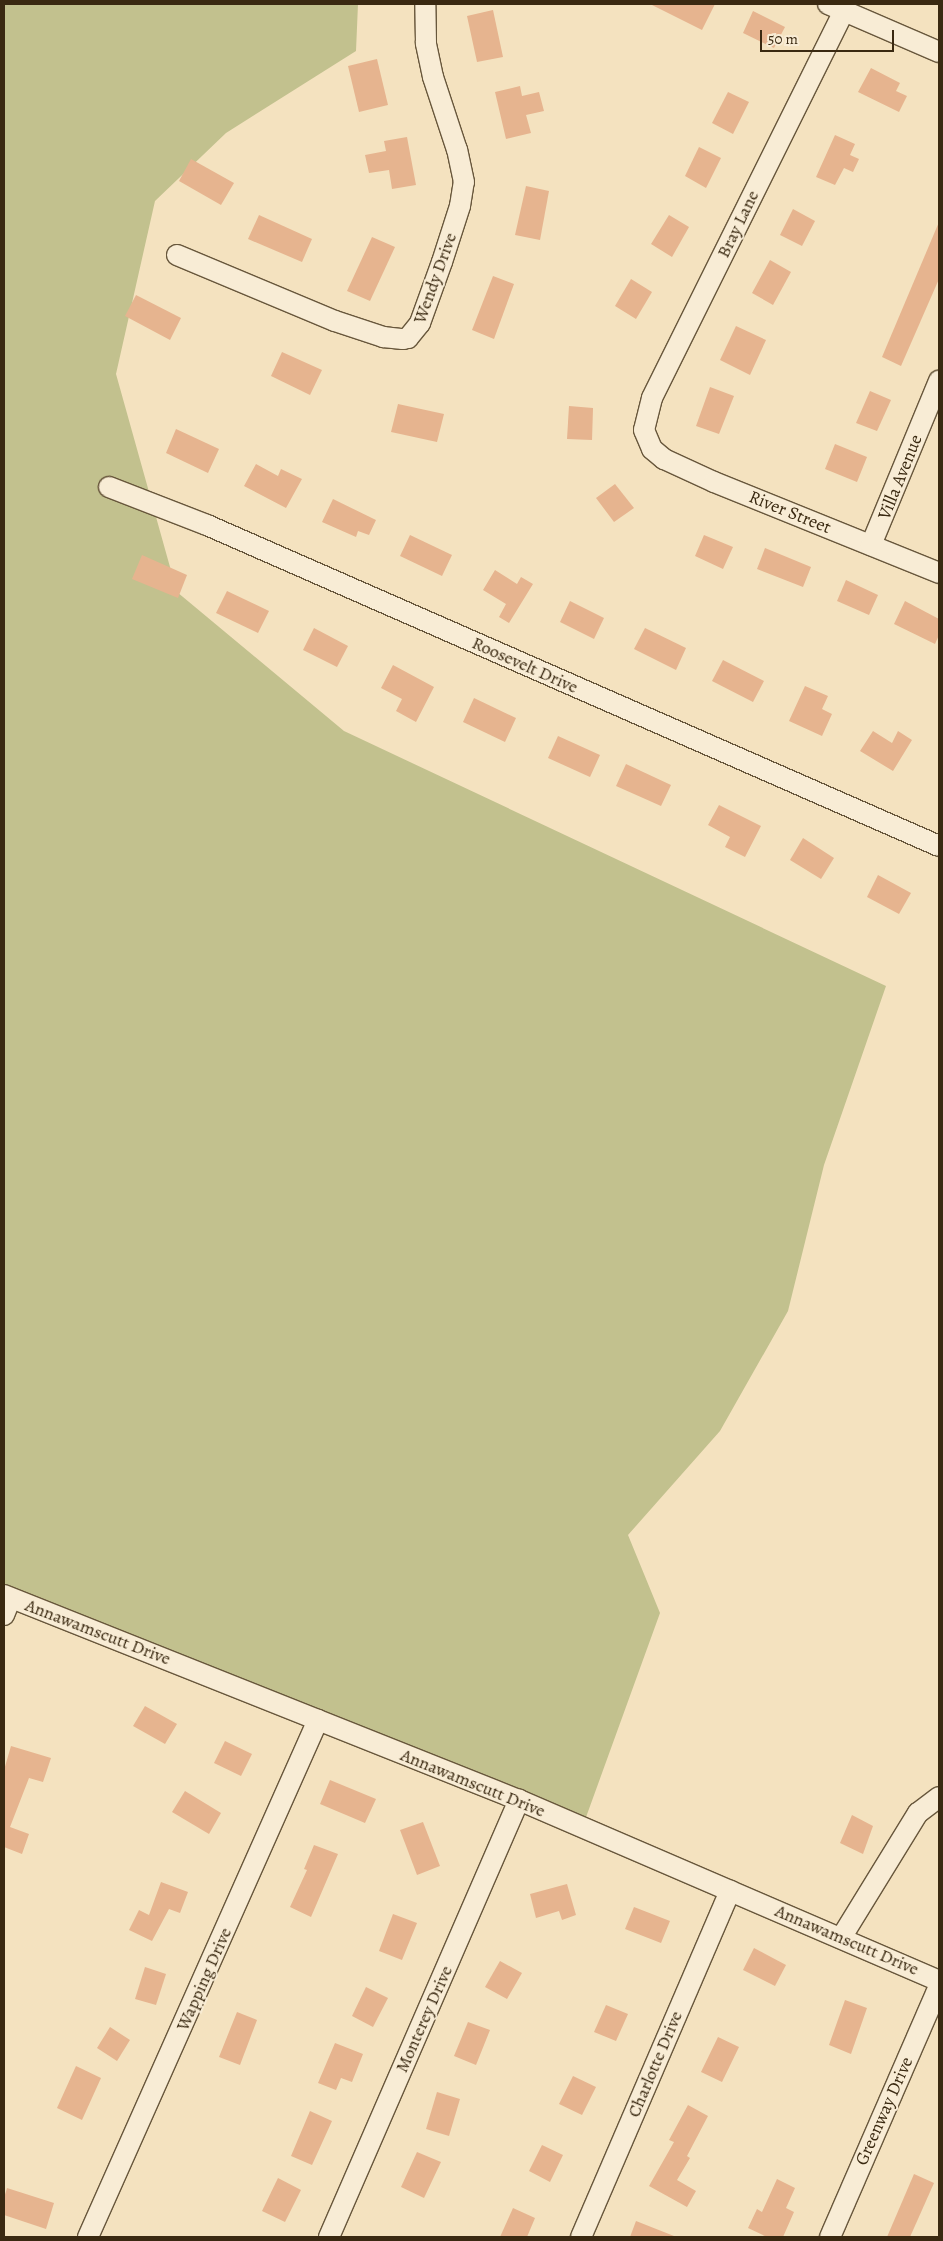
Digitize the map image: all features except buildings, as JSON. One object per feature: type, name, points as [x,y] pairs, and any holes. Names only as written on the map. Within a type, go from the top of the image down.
[{"type":"street","name":"Wendy Drive","points":[[177,256],[335,321],[383,337],[403,340],[408,338],[420,323],[442,262],[460,206],[464,182],[457,150],[429,60],[425,28],[425,4]]},
{"type":"street","points":[[836,7],[939,52]]},
{"type":"street","name":"Bray Lane","points":[[647,441],[644,430],[652,398],[836,7]]},
{"type":"street","name":"Villa Avenue","points":[[872,545],[939,381]]},
{"type":"street","name":"River Street","points":[[647,441],[652,449],[672,463],[714,482],[939,573]]},
{"type":"street","name":"Roosevelt Drive","points":[[109,487],[216,529],[939,846]]},
{"type":"street","name":"Annawamscutt Drive","points":[[6,1603],[318,1720],[519,1800],[939,1980]]},
{"type":"street","name":"Wapping Drive","points":[[88,2237],[318,1720]]},
{"type":"street","points":[[841,1938],[918,1813],[939,1797]]},
{"type":"street","name":"Monterey Drive","points":[[329,2237],[519,1800]]},
{"type":"street","name":"Charlotte Drive","points":[[581,2237],[730,1890]]},
{"type":"street","name":"Greenway Drive","points":[[830,2237],[939,1986]]},
{"type":"shaded area","points":[[4,4],[358,4],[356,51],[226,133],[155,201],[116,374],[177,592],[344,731],[886,986],[824,1165],[788,1311],[720,1431],[628,1535],[660,1613],[585,1820],[4,1591]]}]
